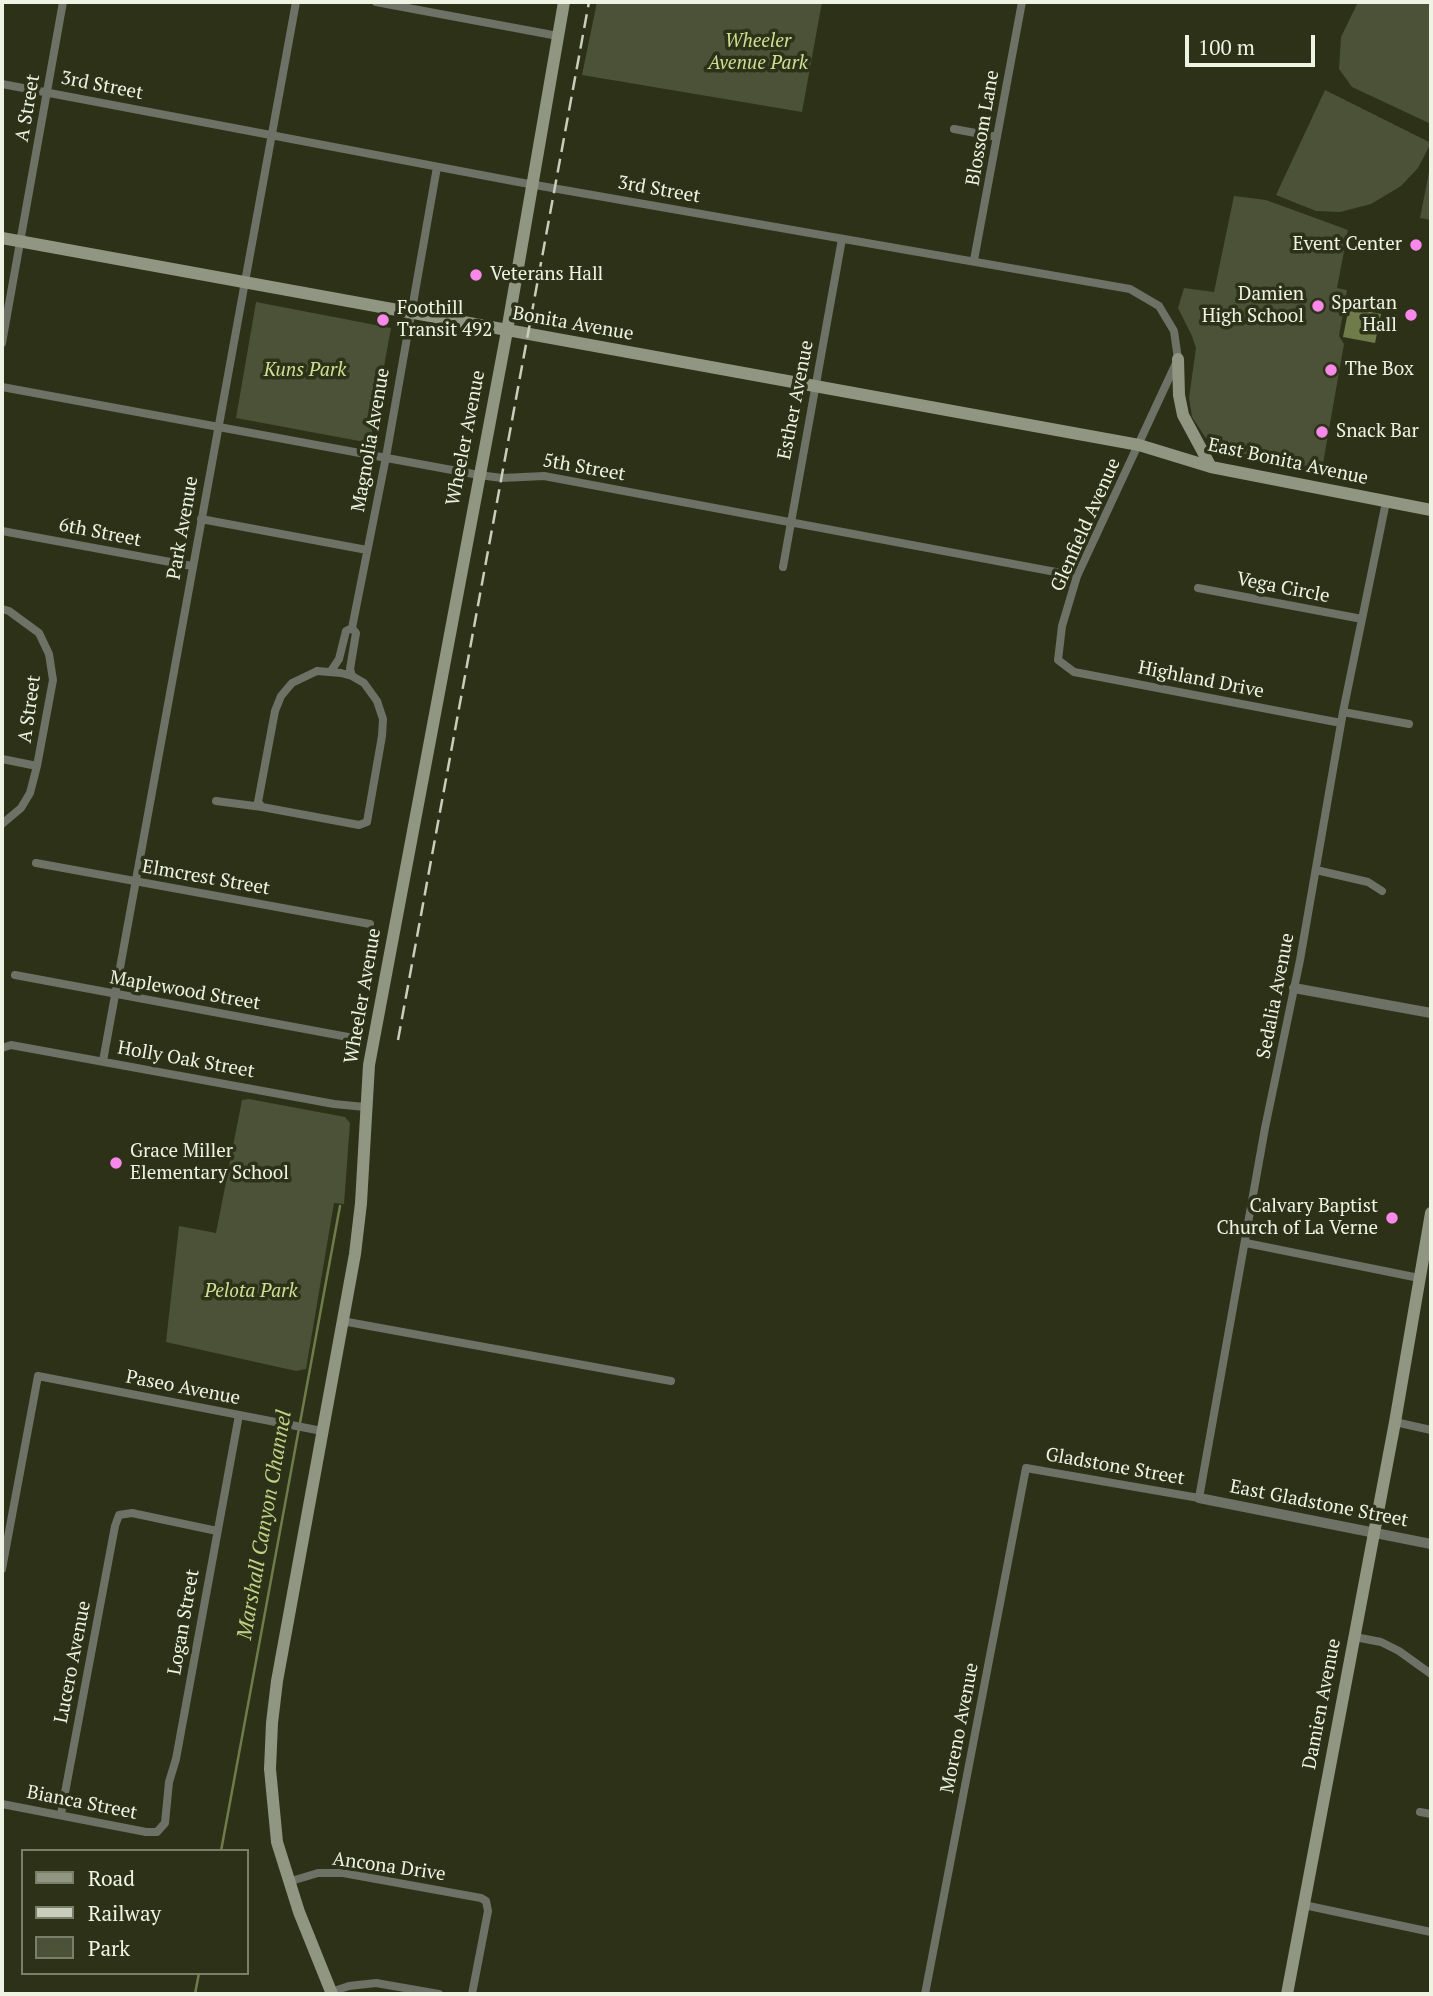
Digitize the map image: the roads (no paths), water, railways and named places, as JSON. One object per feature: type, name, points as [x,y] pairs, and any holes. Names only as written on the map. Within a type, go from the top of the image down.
[{"type":"main road","name":"Wheeler Avenue","points":[[331,1993],[288,1882],[277,1842],[270,1769],[272,1723],[277,1681],[359,1223],[365,1107],[372,1051],[507,331],[564,2]]},
{"type":"main road","name":"Bonita Avenue","points":[[2,238],[1139,445]]},
{"type":"main road","points":[[1178,359],[1183,415],[1211,467]]},
{"type":"main road","name":"East Bonita Avenue","points":[[1139,445],[1211,467],[1431,510]]},
{"type":"main road","name":"Damien Avenue","points":[[1287,1994],[1395,1422],[1431,1213]]},
{"type":"street","name":"A Street","points":[[2,343],[63,2]]},
{"type":"street","name":"Park Avenue","points":[[103,1061],[296,2]]},
{"type":"street","points":[[376,2],[558,36]]},
{"type":"street","name":"Blossom Lane","points":[[974,260],[1022,2]]},
{"type":"street","name":"3rd Street","points":[[2,84],[437,167],[1130,289],[1159,306],[1174,331],[1178,359]]},
{"type":"street","points":[[954,129],[997,137]]},
{"type":"street","name":"Magnolia Avenue","points":[[331,671],[339,659],[346,631],[352,628],[386,457],[437,167]]},
{"type":"street","name":"Esther Avenue","points":[[783,567],[842,239]]},
{"type":"street","points":[[1139,445],[1178,359]]},
{"type":"street","name":"5th Street","points":[[2,387],[478,475],[502,478],[544,476],[1077,576]]},
{"type":"street","name":"Glenfield Avenue","points":[[1058,660],[1062,626],[1077,576],[1139,445]]},
{"type":"street","name":"Sedalia Avenue","points":[[1199,1498],[1343,712],[1386,502]]},
{"type":"street","points":[[201,519],[367,550]]},
{"type":"street","name":"6th Street","points":[[2,531],[192,566]]},
{"type":"street","name":"Vega Circle","points":[[1198,588],[1362,619]]},
{"type":"street","name":"A Street","points":[[2,609],[9,611],[39,633],[49,654],[53,680],[30,793],[21,808],[2,824]]},
{"type":"street","points":[[352,628],[356,633],[351,663],[352,676]]},
{"type":"street","name":"Highland Drive","points":[[1058,660],[1074,672],[1341,723]]},
{"type":"street","points":[[216,800],[359,825],[366,822],[383,719],[377,701],[364,683],[352,676],[317,671],[292,683],[281,696],[275,711],[258,802],[262,807]]},
{"type":"street","points":[[1343,712],[1409,724]]},
{"type":"street","points":[[2,760],[37,766]]},
{"type":"street","name":"Elmcrest Street","points":[[36,863],[370,924]]},
{"type":"street","points":[[1316,870],[1368,882],[1382,891]]},
{"type":"street","name":"Maplewood Street","points":[[15,975],[348,1037]]},
{"type":"street","points":[[1294,988],[1431,1013]]},
{"type":"street","name":"Holly Oak Street","points":[[2,1047],[11,1045],[334,1104],[365,1107]]},
{"type":"street","points":[[1246,1243],[1419,1278]]},
{"type":"street","points":[[342,1321],[671,1381]]},
{"type":"street","name":"Paseo Avenue","points":[[3,1554],[38,1376],[322,1431]]},
{"type":"street","name":"Logan Street","points":[[157,1832],[165,1823],[169,1782],[176,1759],[239,1415]]},
{"type":"street","points":[[1395,1422],[1431,1430]]},
{"type":"street","name":"Gladstone Street","points":[[1026,1468],[1199,1498]]},
{"type":"street","name":"Moreno Avenue","points":[[925,1994],[1026,1468]]},
{"type":"street","name":"East Gladstone Street","points":[[1199,1498],[1431,1544]]},
{"type":"street","name":"Lucero Avenue","points":[[61,1814],[119,1515],[132,1513],[217,1531]]},
{"type":"street","points":[[2,1569],[3,1554]]},
{"type":"street","points":[[1355,1637],[1381,1642],[1399,1651],[1431,1674]]},
{"type":"street","name":"Bianca Street","points":[[2,1804],[157,1832]]},
{"type":"street","points":[[1420,1812],[1431,1814]]},
{"type":"street","name":"Ancona Drive","points":[[288,1882],[318,1874],[343,1873],[486,1901],[488,1911],[472,1994]]},
{"type":"street","points":[[1304,1905],[1431,1931]]},
{"type":"street","points":[[331,1993],[349,1986],[376,1983],[439,1994]]},
{"type":"waterway","name":"Marshall Canyon Channel","points":[[221,1849],[340,1206]]},
{"type":"waterway","name":"Marshall Canyon Channel","points":[[195,1994],[199,1975]]},
{"type":"railway","points":[[398,1040],[589,2]]},
{"type":"place","name":"Event Center","points":[[1416,245]]},
{"type":"place","name":"Veterans Hall","points":[[476,275]]},
{"type":"place","name":"Damien High School","points":[[1318,306]]},
{"type":"place","name":"Spartan Hall","points":[[1411,315]]},
{"type":"place","name":"Foothill Transit 492","points":[[383,320]]},
{"type":"place","name":"The Box","points":[[1331,370]]},
{"type":"place","name":"Snack Bar","points":[[1322,432]]},
{"type":"place","name":"Grace Miller Elementary School","points":[[116,1163]]},
{"type":"place","name":"Calvary Baptist Church of La Verne","points":[[1392,1218]]},
{"type":"park label","name":"Wheeler Avenue Park","points":[[758,53]]},
{"type":"park label","name":"Kuns Park","points":[[305,371]]},
{"type":"park label","name":"Pelota Park","points":[[251,1292]]}]
